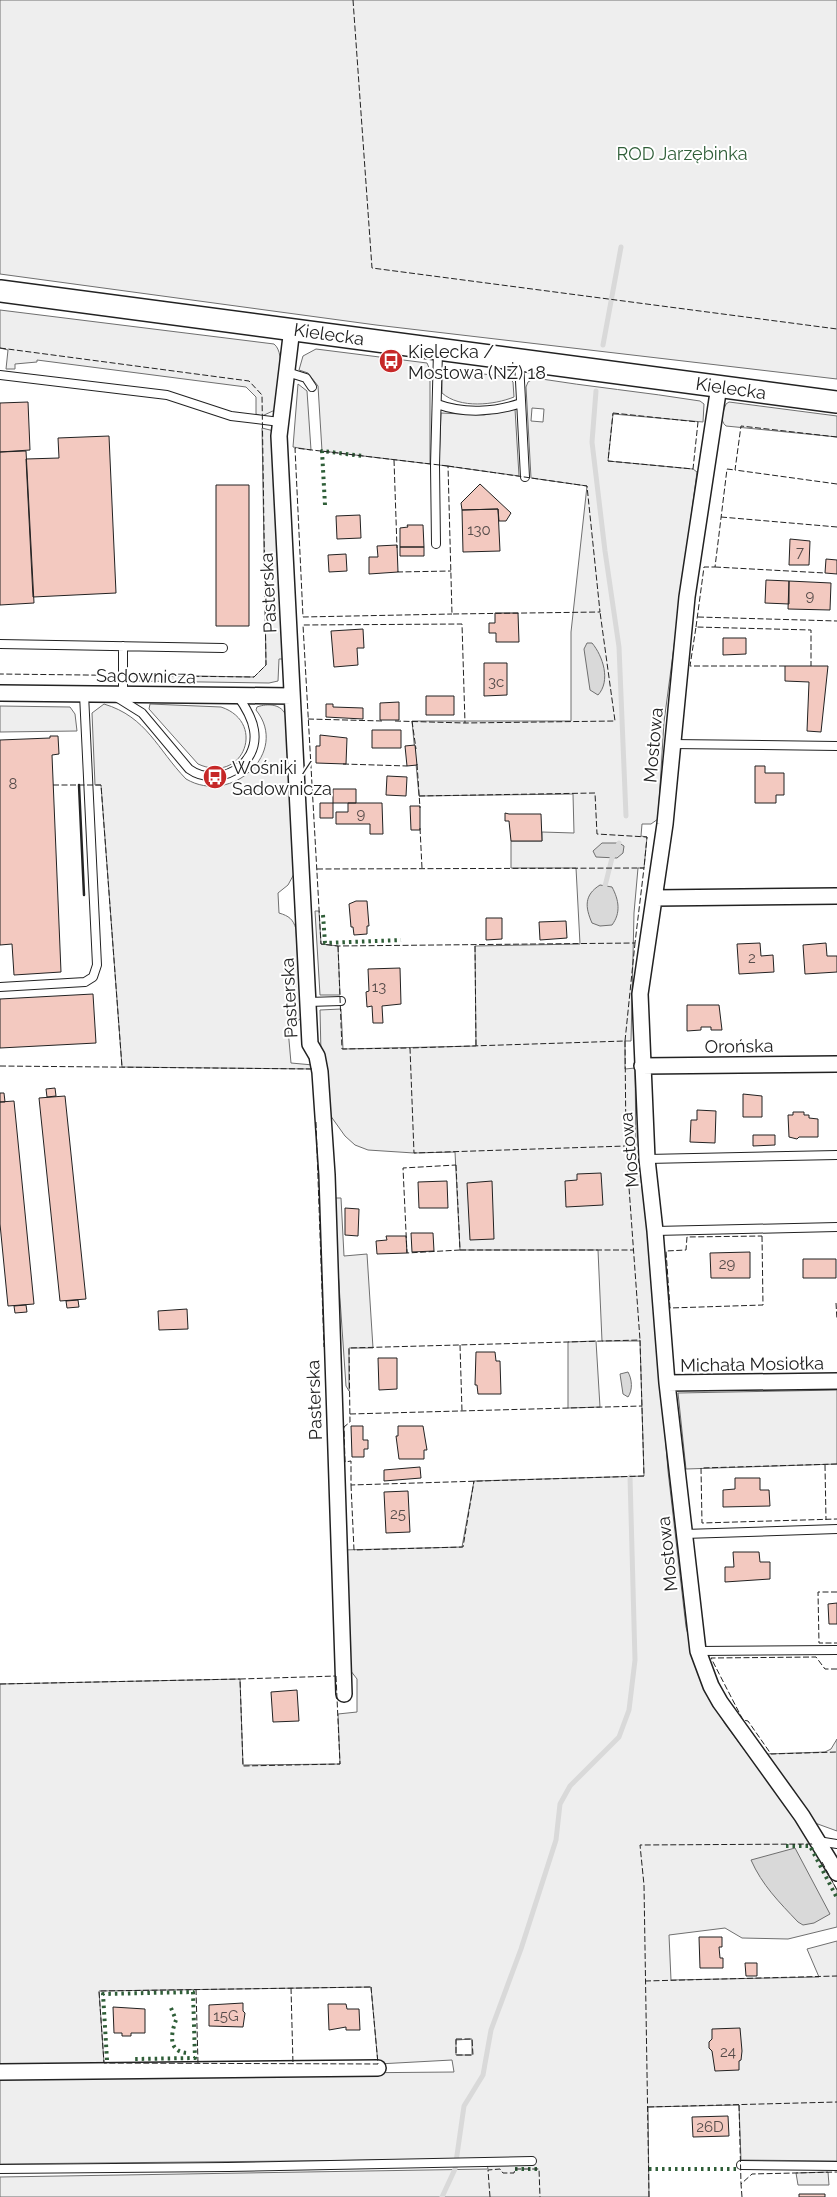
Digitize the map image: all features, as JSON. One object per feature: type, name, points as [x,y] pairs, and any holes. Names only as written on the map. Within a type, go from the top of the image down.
[{"type":"main road","name":"Kielecka","points":[[0,291],[292,328],[837,402]]},
{"type":"street","name":"Pasterska","points":[[292,328],[288,372],[280,422],[310,1044],[317,1056],[320,1072],[327,1175],[344,1694]]},
{"type":"street","name":"Mostowa","points":[[719,386],[687,597],[671,744],[666,815],[640,994],[647,1158],[655,1231],[667,1383],[698,1651],[711,1686],[720,1702],[802,1816],[837,1873]]},
{"type":"street","name":"Sadownicza","points":[[0,693],[292,696]]},
{"type":"street","points":[[655,898],[837,896]]},
{"type":"street","name":"Orońska","points":[[642,1066],[837,1064]]},
{"type":"street","name":"Michała Mosiołka","points":[[667,1383],[837,1381]]},
{"type":"street","points":[[0,2072],[378,2068]]},
{"type":"lane","points":[[436,544],[438,348]]},
{"type":"lane","points":[[519,359],[525,477]]},
{"type":"lane","points":[[288,372],[306,378],[312,387]]},
{"type":"lane","points":[[0,375],[167,395],[231,416],[280,422]]},
{"type":"lane","points":[[437,404],[445,407],[494,410],[522,403]]},
{"type":"lane","points":[[0,644],[223,648]]},
{"type":"lane","points":[[123,646],[117,694],[142,713],[189,769],[197,775],[207,777],[225,775],[243,766],[253,749],[254,730],[252,720],[237,695]]},
{"type":"lane","points":[[0,987],[85,982],[93,977],[97,965],[84,694]]},
{"type":"lane","points":[[671,744],[837,746]]},
{"type":"lane","points":[[308,1002],[340,1001]]},
{"type":"lane","points":[[647,1158],[837,1155]]},
{"type":"lane","points":[[655,1231],[837,1227]]},
{"type":"lane","points":[[684,1534],[837,1529]]},
{"type":"lane","points":[[698,1651],[837,1650]]},
{"type":"lane","points":[[818,1841],[837,1844]]},
{"type":"lane","points":[[0,2169],[228,2168],[532,2161]]},
{"type":"lane","points":[[741,2165],[837,2166]]},
{"type":"green space","name":"ROD Jarzębinka","points":[[0,0],[837,0],[837,379],[376,325],[0,274]]},
{"type":"green space","points":[[0,310],[274,344],[278,349],[281,365],[275,410],[262,416],[256,414],[256,397],[246,387],[37,360],[37,362],[15,364],[15,369],[6,369],[8,350],[0,348]]},
{"type":"green space","points":[[316,349],[427,363],[430,370],[430,464],[322,451],[318,386],[308,373],[299,370],[303,356]]},
{"type":"green space","points":[[442,369],[508,377],[513,382],[514,397],[497,402],[477,404],[458,402],[442,393]]},
{"type":"green space","points":[[535,378],[700,401],[704,404],[703,422],[613,414],[608,461],[693,469],[697,472],[664,722],[658,819],[651,824],[642,824],[641,836],[647,837],[644,868],[638,868],[634,913],[631,1041],[625,1041],[625,1069],[635,1068],[636,1146],[626,1147],[627,1159],[639,1159],[650,1242],[668,1471],[686,1627],[698,1671],[725,1724],[800,1824],[837,1890],[837,1927],[788,1939],[742,1938],[725,1928],[669,1935],[671,1980],[819,1977],[807,1949],[837,1941],[837,2161],[741,2160],[739,2105],[648,2107],[649,2197],[0,2197],[0,2177],[488,2169],[486,2159],[0,2164],[0,2076],[454,2072],[452,2060],[378,2064],[371,1987],[99,1991],[104,2063],[100,2065],[0,2066],[0,1684],[240,1679],[243,1765],[340,1764],[338,1714],[357,1712],[357,1679],[347,1666],[342,1550],[462,1547],[474,1481],[644,1476],[640,1341],[602,1341],[598,1250],[460,1250],[455,1152],[414,1153],[368,1150],[355,1145],[345,1136],[330,1115],[321,1054],[320,1010],[341,1009],[343,1049],[476,1046],[475,946],[580,944],[576,868],[511,868],[511,841],[542,841],[542,832],[574,833],[573,794],[419,796],[412,721],[571,721],[571,632],[587,486],[531,478],[526,387],[528,382]],"holes":[[[532,408],[544,409],[543,422],[531,421]],[[472,2039],[472,2055],[456,2055],[456,2040]]]},
{"type":"green space","points":[[298,384],[307,391],[311,450],[293,447]]},
{"type":"green space","points":[[729,402],[837,416],[837,437],[726,426],[722,416],[726,404]]},
{"type":"green space","points":[[515,409],[519,476],[439,465],[441,413],[484,415]]},
{"type":"green space","points":[[262,428],[274,431],[284,659],[279,659],[278,681],[269,683],[139,681],[133,675],[254,677],[266,665]]},
{"type":"green space","points":[[104,704],[131,717],[150,735],[186,779],[204,786],[221,786],[237,780],[251,770],[261,757],[266,742],[265,726],[256,710],[257,707],[274,706],[284,712],[286,716],[294,874],[288,885],[278,893],[279,913],[290,918],[296,929],[301,1018],[288,1029],[291,1063],[313,1065],[314,1069],[122,1067],[101,785],[95,785],[92,713]]},
{"type":"green space","points":[[150,704],[221,707],[235,715],[243,725],[246,737],[244,749],[238,759],[227,766],[214,768],[198,764],[149,709]]},
{"type":"green space","points":[[0,706],[70,707],[75,714],[77,731],[0,732]]},
{"type":"green space","points":[[315,911],[319,911],[321,944],[338,946],[340,995],[320,995]]},
{"type":"green space","points":[[333,1198],[341,1198],[344,1256],[367,1254],[373,1348],[349,1348],[349,1391],[346,1386]]},
{"type":"green space","points":[[596,1341],[600,1407],[568,1408],[568,1342]]},
{"type":"green space","points":[[837,1390],[837,1464],[686,1469],[678,1393]]},
{"type":"green space","points":[[837,1739],[837,1831],[815,1823],[766,1754],[825,1752],[831,1749]]},
{"type":"green space","points":[[828,2172],[829,2185],[798,2185],[796,2173]]},
{"type":"shaded area","points":[[587,643],[592,643],[596,648],[604,669],[604,683],[598,695],[590,690],[584,649]]},
{"type":"shaded area","points":[[602,843],[619,843],[624,846],[623,853],[617,858],[596,857],[593,851]]},
{"type":"shaded area","points":[[600,885],[612,887],[616,897],[618,911],[612,925],[600,926],[592,923],[587,907],[591,893]]},
{"type":"shaded area","points":[[628,1372],[631,1391],[628,1397],[623,1394],[620,1374]]},
{"type":"shaded area","points":[[795,1848],[830,1914],[814,1923],[803,1925],[798,1922],[772,1893],[760,1877],[751,1860]]},
{"type":"building","points":[[28,402],[30,450],[0,452],[0,403]]},
{"type":"building","points":[[109,436],[116,593],[33,597],[26,459],[59,458],[58,438]]},
{"type":"building","points":[[26,451],[34,603],[0,605],[0,452]]},
{"type":"building","points":[[480,484],[511,513],[506,521],[499,521],[498,509],[462,510],[461,503]]},
{"type":"building","points":[[216,485],[249,485],[249,626],[216,626]]},
{"type":"building","points":[[498,509],[500,551],[463,552],[462,510]]},
{"type":"building","points":[[360,515],[361,538],[337,539],[336,516]]},
{"type":"building","points":[[407,525],[423,525],[424,547],[400,547],[400,528],[408,527]]},
{"type":"building","points":[[790,539],[810,541],[809,565],[789,565]]},
{"type":"building","points":[[397,545],[398,572],[369,574],[369,557],[378,557],[377,546]]},
{"type":"building","points":[[400,547],[424,547],[424,556],[400,556]]},
{"type":"building","points":[[346,554],[347,571],[329,572],[328,555]]},
{"type":"building","points":[[826,559],[837,560],[837,574],[825,573]]},
{"type":"building","points":[[766,580],[789,581],[789,604],[765,603]]},
{"type":"building","points":[[789,581],[831,583],[830,610],[788,609]]},
{"type":"building","points":[[495,613],[518,613],[519,642],[496,642],[496,633],[489,633],[489,623],[495,623]]},
{"type":"building","points":[[363,629],[364,648],[357,648],[358,665],[334,667],[331,631]]},
{"type":"building","points":[[723,638],[746,638],[746,654],[723,655]]},
{"type":"building","points":[[484,663],[507,663],[507,695],[484,696]]},
{"type":"building","points":[[785,666],[828,666],[821,732],[807,731],[809,682],[785,681]]},
{"type":"building","points":[[426,696],[454,696],[454,715],[426,715]]},
{"type":"building","points":[[399,702],[399,720],[380,720],[380,703]]},
{"type":"building","points":[[326,704],[333,704],[333,707],[363,708],[363,719],[326,717]]},
{"type":"building","points":[[372,730],[401,730],[401,748],[372,748]]},
{"type":"building","points":[[320,735],[347,738],[346,764],[316,763],[316,746],[320,746]]},
{"type":"building","points":[[50,736],[58,736],[59,754],[52,755],[61,972],[14,975],[12,944],[0,945],[0,740],[50,738]]},
{"type":"building","points":[[415,745],[417,765],[407,766],[405,746]]},
{"type":"building","points":[[755,766],[765,766],[765,773],[784,773],[784,795],[776,795],[776,803],[755,803]]},
{"type":"building","points":[[387,776],[407,777],[406,796],[386,795]]},
{"type":"building","points":[[333,789],[356,789],[356,803],[333,803]]},
{"type":"building","points":[[320,803],[333,803],[333,818],[320,818]]},
{"type":"building","points":[[348,803],[382,803],[383,834],[370,834],[370,824],[336,824],[336,812],[348,812]]},
{"type":"building","points":[[410,806],[420,806],[420,830],[411,830]]},
{"type":"building","points":[[505,813],[541,814],[542,841],[511,841],[509,821],[505,821]]},
{"type":"building","points":[[356,901],[367,901],[369,926],[367,926],[367,934],[354,935],[353,927],[351,927],[349,904]]},
{"type":"building","points":[[486,918],[502,918],[502,939],[486,940]]},
{"type":"building","points":[[566,921],[567,938],[540,940],[539,922]]},
{"type":"building","points":[[760,943],[761,956],[773,955],[774,972],[739,974],[737,944]]},
{"type":"building","points":[[826,943],[827,956],[837,956],[837,972],[805,974],[803,945]]},
{"type":"building","points":[[400,968],[401,1004],[382,1006],[383,1023],[373,1023],[372,1006],[367,1007],[366,992],[369,991],[368,969]]},
{"type":"building","points":[[93,994],[96,1043],[0,1048],[0,999]]},
{"type":"building","points":[[687,1005],[719,1005],[722,1030],[711,1030],[711,1027],[701,1027],[701,1030],[687,1031]]},
{"type":"building","points":[[55,1088],[56,1096],[47,1097],[46,1089]]},
{"type":"building","points":[[0,1093],[4,1093],[5,1102],[0,1102]]},
{"type":"building","points":[[743,1094],[762,1096],[762,1117],[743,1117]]},
{"type":"building","points":[[65,1096],[86,1299],[60,1301],[39,1098]]},
{"type":"building","points":[[14,1101],[34,1304],[8,1306],[0,1224],[0,1102]]},
{"type":"building","points":[[697,1110],[716,1111],[715,1143],[690,1142],[691,1120],[697,1120]]},
{"type":"building","points":[[793,1112],[804,1112],[804,1115],[809,1115],[809,1118],[818,1119],[818,1137],[799,1137],[797,1139],[789,1137],[788,1115],[793,1115]]},
{"type":"building","points":[[753,1135],[775,1135],[775,1145],[753,1146]]},
{"type":"building","points":[[601,1173],[603,1205],[566,1207],[565,1181],[577,1180],[577,1174]]},
{"type":"building","points":[[447,1181],[448,1208],[419,1208],[418,1182]]},
{"type":"building","points":[[492,1181],[494,1239],[470,1240],[467,1183]]},
{"type":"building","points":[[345,1208],[359,1209],[358,1236],[345,1235]]},
{"type":"building","points":[[411,1233],[433,1233],[434,1251],[412,1252]]},
{"type":"building","points":[[386,1236],[406,1236],[407,1253],[377,1254],[376,1241],[387,1240]]},
{"type":"building","points":[[750,1252],[750,1278],[711,1278],[710,1253]]},
{"type":"building","points":[[803,1259],[836,1259],[836,1278],[803,1278]]},
{"type":"building","points":[[78,1300],[79,1307],[67,1308],[66,1301]]},
{"type":"building","points":[[26,1305],[27,1312],[15,1313],[14,1306]]},
{"type":"building","points":[[187,1309],[188,1329],[159,1330],[158,1311]]},
{"type":"building","points":[[476,1352],[495,1352],[496,1361],[500,1361],[501,1394],[478,1394],[477,1385],[475,1385]]},
{"type":"building","points":[[378,1358],[397,1358],[397,1389],[379,1390]]},
{"type":"building","points":[[351,1426],[363,1426],[363,1440],[368,1440],[368,1449],[364,1449],[364,1457],[352,1457]]},
{"type":"building","points":[[398,1426],[423,1426],[427,1450],[424,1450],[424,1459],[399,1459],[396,1436],[398,1436]]},
{"type":"building","points":[[420,1467],[421,1478],[384,1481],[384,1470]]},
{"type":"building","points":[[735,1478],[760,1478],[760,1490],[769,1490],[770,1506],[723,1507],[723,1490],[735,1489]]},
{"type":"building","points":[[408,1491],[410,1532],[386,1533],[384,1492]]},
{"type":"building","points":[[733,1552],[759,1552],[760,1562],[770,1562],[770,1579],[725,1582],[725,1567],[734,1567]]},
{"type":"building","points":[[837,1603],[837,1624],[829,1624],[828,1604]]},
{"type":"building","points":[[297,1690],[299,1721],[273,1722],[271,1692]]},
{"type":"building","points":[[699,1937],[722,1937],[722,1947],[719,1947],[720,1958],[723,1958],[723,1968],[700,1968]]},
{"type":"building","points":[[745,1963],[757,1963],[757,1976],[746,1976]]},
{"type":"building","points":[[243,2003],[243,2011],[245,2013],[243,2027],[209,2026],[209,2005]]},
{"type":"building","points":[[328,2004],[346,2004],[347,2009],[359,2009],[360,2030],[346,2030],[346,2027],[329,2030]]},
{"type":"building","points":[[113,2007],[145,2009],[145,2033],[131,2033],[131,2036],[122,2036],[122,2033],[114,2033]]},
{"type":"building","points":[[740,2028],[742,2051],[739,2070],[715,2071],[712,2051],[709,2048],[709,2042],[712,2039],[712,2029]]},
{"type":"building","points":[[728,2116],[729,2136],[693,2137],[692,2117]]},
{"type":"building","points":[[799,2194],[825,2194],[825,2197],[799,2197]]},
{"type":"waterway","points":[[603,345],[621,247]]},
{"type":"waterway","points":[[596,391],[592,442],[619,647],[626,816]]},
{"type":"waterway","points":[[605,886],[612,858],[619,843]]},
{"type":"waterway","points":[[442,2197],[455,2169],[464,2106],[483,2075],[491,2030],[521,1949],[556,1840],[560,1804],[570,1786],[619,1737],[629,1710],[635,1660],[630,1477]]},
{"type":"hedge","points":[[325,505],[322,451],[363,456]]},
{"type":"hedge","points":[[323,915],[325,943],[401,940]]},
{"type":"hedge","points":[[786,1846],[810,1846],[837,1898]]},
{"type":"hedge","points":[[107,2060],[103,1994],[193,1992],[195,2058],[135,2059]]},
{"type":"hedge","points":[[171,2008],[176,2020],[172,2041],[177,2050],[189,2053]]},
{"type":"hedge","points":[[515,2169],[539,2169]]},
{"type":"hedge","points":[[649,2169],[736,2169]]},
{"type":"fence","points":[[353,0],[372,268],[837,329]]},
{"type":"fence","points":[[0,348],[249,381],[262,395],[266,665],[254,677],[0,674]]},
{"type":"fence","points":[[613,413],[698,422],[693,469],[608,461],[613,413]]},
{"type":"fence","points":[[837,437],[741,426],[735,470],[837,484]]},
{"type":"fence","points":[[448,466],[295,448],[303,617],[452,614]]},
{"type":"fence","points":[[394,460],[397,548]]},
{"type":"fence","points":[[448,466],[587,486],[600,612],[452,614],[448,466]]},
{"type":"fence","points":[[696,627],[704,567],[715,567],[727,469],[735,470]]},
{"type":"fence","points":[[721,517],[837,527]]},
{"type":"fence","points":[[715,567],[825,573]]},
{"type":"fence","points":[[398,571],[451,571]]},
{"type":"fence","points":[[317,869],[644,868],[635,943],[338,946],[321,944],[303,625],[462,624],[465,723],[615,721],[600,612]]},
{"type":"fence","points":[[698,617],[837,621]]},
{"type":"fence","points":[[785,666],[690,666],[696,627],[811,630],[811,666]]},
{"type":"fence","points":[[308,719],[383,721]]},
{"type":"fence","points":[[395,721],[465,723]]},
{"type":"fence","points":[[412,721],[416,749]]},
{"type":"fence","points":[[343,764],[407,766]]},
{"type":"fence","points":[[417,764],[420,808]]},
{"type":"fence","points":[[53,785],[101,785],[122,1067]]},
{"type":"fence","points":[[419,796],[595,793],[597,834],[647,837],[644,868]]},
{"type":"fence","points":[[420,828],[422,868]]},
{"type":"fence","points":[[625,1041],[635,943]]},
{"type":"fence","points":[[338,946],[342,1049],[410,1048]]},
{"type":"fence","points":[[475,946],[476,1046]]},
{"type":"fence","points":[[625,1041],[626,1146],[414,1153],[410,1048],[625,1041]]},
{"type":"fence","points":[[0,1066],[314,1069]]},
{"type":"fence","points":[[316,1122],[324,1347]]},
{"type":"fence","points":[[626,1146],[640,1340]]},
{"type":"fence","points":[[456,1165],[460,1250],[407,1253],[403,1168],[456,1165]]},
{"type":"fence","points":[[762,1236],[763,1305],[670,1308],[666,1251],[686,1250],[687,1237],[762,1236]]},
{"type":"fence","points":[[460,1250],[634,1250]]},
{"type":"fence","points":[[836,1303],[837,1320]]},
{"type":"fence","points":[[640,1340],[644,1476],[351,1485],[351,1461],[345,1462],[344,1427],[350,1422],[349,1348],[640,1340]]},
{"type":"fence","points":[[460,1345],[462,1411]]},
{"type":"fence","points":[[350,1414],[642,1406]]},
{"type":"fence","points":[[837,1464],[701,1468],[702,1523],[837,1519]]},
{"type":"fence","points":[[825,1465],[826,1520]]},
{"type":"fence","points":[[351,1485],[354,1550],[463,1547],[474,1481]]},
{"type":"fence","points":[[837,1592],[818,1592],[819,1643],[837,1643]]},
{"type":"fence","points":[[837,1669],[825,1669],[816,1657],[711,1658],[743,1720],[748,1721],[771,1754],[837,1752]]},
{"type":"fence","points":[[336,1676],[340,1764],[243,1766],[240,1679],[336,1676]]},
{"type":"fence","points":[[0,1684],[240,1679]]},
{"type":"fence","points":[[649,2197],[644,1885],[640,1845],[812,1844],[813,1846]]},
{"type":"fence","points":[[822,1862],[837,1890]]},
{"type":"fence","points":[[645,1981],[837,1976]]},
{"type":"fence","points":[[371,1987],[378,2064],[104,2063],[99,1991],[371,1987]]},
{"type":"fence","points":[[291,1988],[293,2064]]},
{"type":"fence","points":[[196,1989],[198,2063]]},
{"type":"fence","points":[[456,2039],[472,2039],[473,2055],[456,2055],[456,2039]]},
{"type":"fence","points":[[648,2107],[837,2102]]},
{"type":"fence","points":[[739,2105],[741,2184]]},
{"type":"fence","points":[[490,2197],[488,2170],[500,2169],[503,2173],[514,2173],[515,2169],[539,2169],[540,2197]]},
{"type":"fence","points":[[742,2197],[741,2184],[752,2174],[837,2172]]},
{"type":"wall","points":[[79,785],[84,895]]},
{"type":"place","name":"Kielecka / Mostowa (NŻ) 18","points":[[391,361]]},
{"type":"place","name":"Wośniki / Sadownicza","points":[[215,777]]}]
